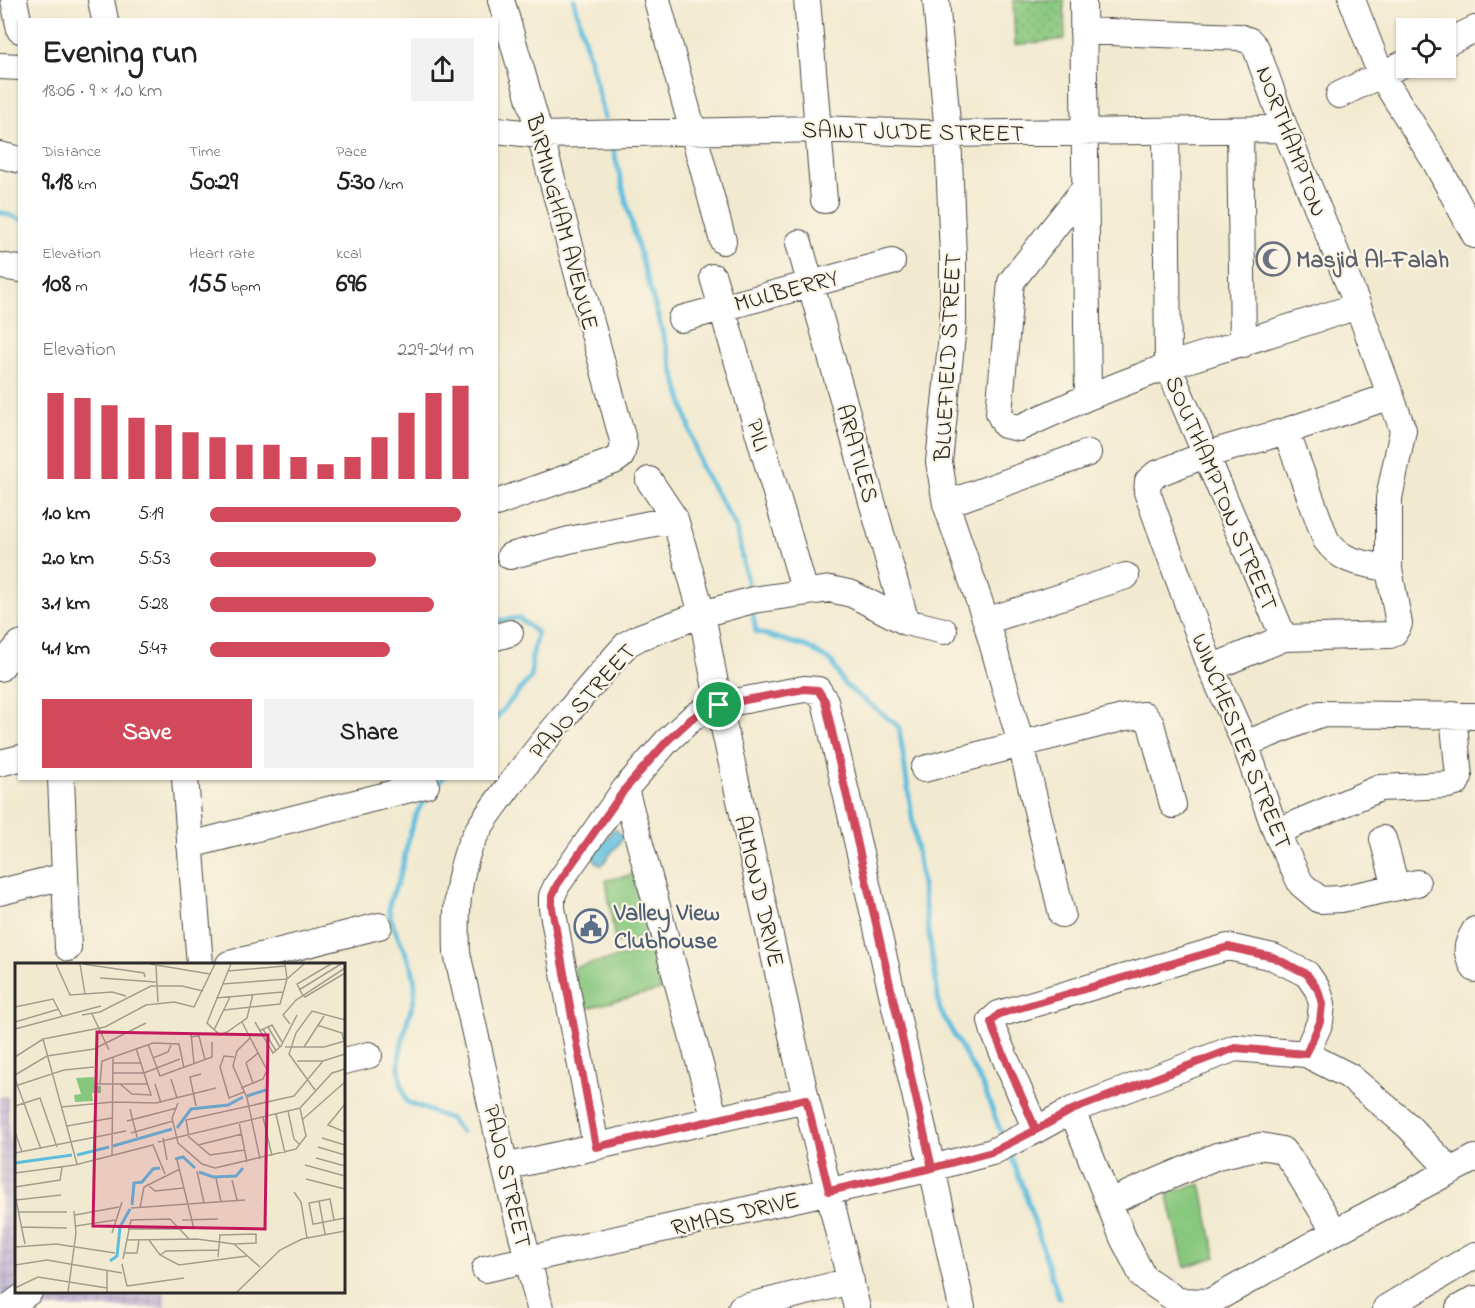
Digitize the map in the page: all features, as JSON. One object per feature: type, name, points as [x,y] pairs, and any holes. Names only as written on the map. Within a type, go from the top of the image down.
[{"type":"street","points":[[14,0],[18,20]]},
{"type":"street","points":[[101,0],[105,18]]},
{"type":"street","name":"BIRMINGHAM AVENUE","points":[[498,502],[614,461],[621,456],[624,444],[540,135],[503,29],[501,0]]},
{"type":"street","points":[[657,0],[723,241]]},
{"type":"street","points":[[807,0],[824,200]]},
{"type":"street","name":"BLUEFIELD STREET","points":[[936,0],[948,134],[953,256],[953,325],[939,462],[946,504],[987,621],[1021,744],[1062,914]]},
{"type":"street","points":[[1352,0],[1381,75],[1435,161],[1475,236]]},
{"type":"street","points":[[1083,3],[1088,397]]},
{"type":"street","points":[[1456,38],[1475,29]]},
{"type":"street","name":"NORTHAMPTON","points":[[1083,31],[1239,38],[1250,41],[1256,48],[1285,129],[1358,306],[1403,430],[1389,498],[1389,569],[1399,624],[1394,633],[1390,635],[1284,638]]},
{"type":"street","points":[[0,66],[18,67]]},
{"type":"street","points":[[1339,95],[1396,68]]},
{"type":"street","name":"SAINT JUDE STREET","points":[[498,130],[540,135],[819,129],[948,134],[1285,129]]},
{"type":"street","points":[[1240,130],[1243,344]]},
{"type":"street","name":"SOUTHAMPTON STREET","points":[[1166,131],[1168,366],[1284,638]]},
{"type":"street","points":[[0,155],[18,160]]},
{"type":"street","points":[[1085,188],[1011,282],[999,413],[1005,425],[1019,428],[1088,397],[1168,366],[1358,306]]},
{"type":"street","name":"ARATILES","points":[[799,243],[906,622]]},
{"type":"street","name":"MULBERRY","points":[[681,319],[892,262]]},
{"type":"street","points":[[0,267],[18,269]]},
{"type":"street","name":"PILI","points":[[713,277],[805,592]]},
{"type":"street","points":[[1205,455],[1391,396]]},
{"type":"street","points":[[1286,431],[1326,540],[1342,557],[1389,569]]},
{"type":"street","points":[[946,504],[1088,453]]},
{"type":"street","name":"WINCHESTER STREET","points":[[1205,455],[1156,474],[1148,481],[1147,492],[1211,668],[1245,744],[1276,832],[1301,884],[1320,900],[1341,899],[1407,885],[1383,839]]},
{"type":"street","name":"ALMOND DRIVE","points":[[649,480],[675,519],[702,614],[719,705],[806,1099],[857,1308]]},
{"type":"street","points":[[510,556],[569,540],[675,519]]},
{"type":"street","points":[[987,621],[1126,576]]},
{"type":"street","name":"PAJO STREET","points":[[540,1308],[505,1167],[457,953],[456,919],[459,885],[466,855],[483,822],[544,740],[627,644],[640,637],[702,614],[753,600],[830,589],[852,594],[906,622],[944,631]]},
{"type":"street","points":[[1211,668],[1284,638]]},
{"type":"street","points":[[0,668],[18,646]]},
{"type":"street","points":[[596,1147],[552,908],[552,896],[562,876],[625,789],[667,741],[691,719],[719,705],[804,689],[818,690],[825,701],[962,1308]]},
{"type":"street","points":[[1245,744],[1320,714],[1464,716],[1459,777],[1456,783],[1380,788],[1276,832]]},
{"type":"street","points":[[924,769],[1126,717],[1143,715],[1151,724],[1173,805]]},
{"type":"street","points":[[0,763],[18,758]]},
{"type":"street","points":[[61,780],[68,948]]},
{"type":"street","points":[[185,780],[200,963]]},
{"type":"street","points":[[190,845],[426,784]]},
{"type":"street","points":[[625,789],[715,1120]]},
{"type":"street","points":[[0,892],[65,876]]},
{"type":"street","points":[[233,963],[379,926]]},
{"type":"street","points":[[1475,930],[1467,945],[1468,956],[1475,969]]},
{"type":"street","points":[[1036,1130],[994,1032],[991,1022],[999,1014],[1228,947],[1273,957],[1307,974],[1318,990],[1322,1004],[1320,1022],[1306,1054]]},
{"type":"street","name":"RIMAS DRIVE","points":[[485,1269],[932,1168],[992,1152],[1072,1110],[1235,1048],[1306,1054],[1349,1076],[1408,1126],[1450,1171]]},
{"type":"street","points":[[345,1061],[369,1055]]},
{"type":"street","points":[[505,1167],[806,1099]]},
{"type":"street","points":[[1072,1110],[1123,1238],[1143,1277],[1178,1301],[1210,1302],[1335,1232],[1475,1158]]},
{"type":"street","points":[[1109,1202],[1218,1156],[1261,1146],[1282,1150],[1293,1162],[1335,1232]]},
{"type":"street","points":[[1386,1308],[1475,1255]]},
{"type":"street","points":[[741,1308],[851,1281]]},
{"type":"street","points":[[7,1308],[28,1293]]},
{"type":"street","points":[[1459,1308],[1475,1299]]},
{"type":"shaded area","points":[[8,1096],[10,1141],[15,1142],[15,1293],[165,1293],[165,1308],[0,1308],[0,1097]]},
{"type":"green space","points":[[1013,0],[1064,0],[1065,39],[1015,45]]},
{"type":"green space","points":[[637,874],[648,938],[615,943],[606,880]]},
{"type":"green space","points":[[655,950],[661,990],[579,1010],[574,967]]},
{"type":"green space","points":[[1201,1184],[1216,1257],[1185,1267],[1167,1193]]},
{"type":"water","points":[[614,828],[624,837],[601,866],[592,858]]},
{"type":"waterway","points":[[574,0],[605,118]]},
{"type":"waterway","points":[[611,140],[634,233],[701,467],[736,527],[748,586]]},
{"type":"waterway","points":[[0,212],[18,218]]},
{"type":"waterway","points":[[752,609],[756,632],[808,647],[832,662],[844,684],[899,727],[940,1010],[983,1086],[1002,1135]]},
{"type":"waterway","points":[[498,621],[519,618],[537,633],[531,677],[498,716]]},
{"type":"waterway","points":[[435,787],[441,780]]},
{"type":"waterway","points":[[429,794],[422,803],[413,824],[399,879],[389,905],[391,920],[409,960],[415,980],[413,1005],[402,1040],[399,1070],[407,1102],[450,1119],[461,1132]]},
{"type":"waterway","points":[[1010,1154],[1059,1298]]},
{"type":"place","name":"Masjid Al-Falah","points":[[1273,259]]},
{"type":"place","name":"Valley View Clubhouse","points":[[591,926]]},
{"type":"route","points":[[719,705],[691,719],[645,765],[591,835],[552,896],[552,908],[596,1147],[806,1099],[829,1191],[932,1168],[992,1152],[1036,1130],[1072,1110],[1137,1083],[1235,1048],[1306,1054],[1320,1022],[1322,1004],[1318,990],[1307,974],[1273,957],[1228,947],[999,1014],[991,1022],[994,1032],[1036,1130],[992,1152],[932,1168],[825,701],[818,690],[804,689],[719,705]]}]
